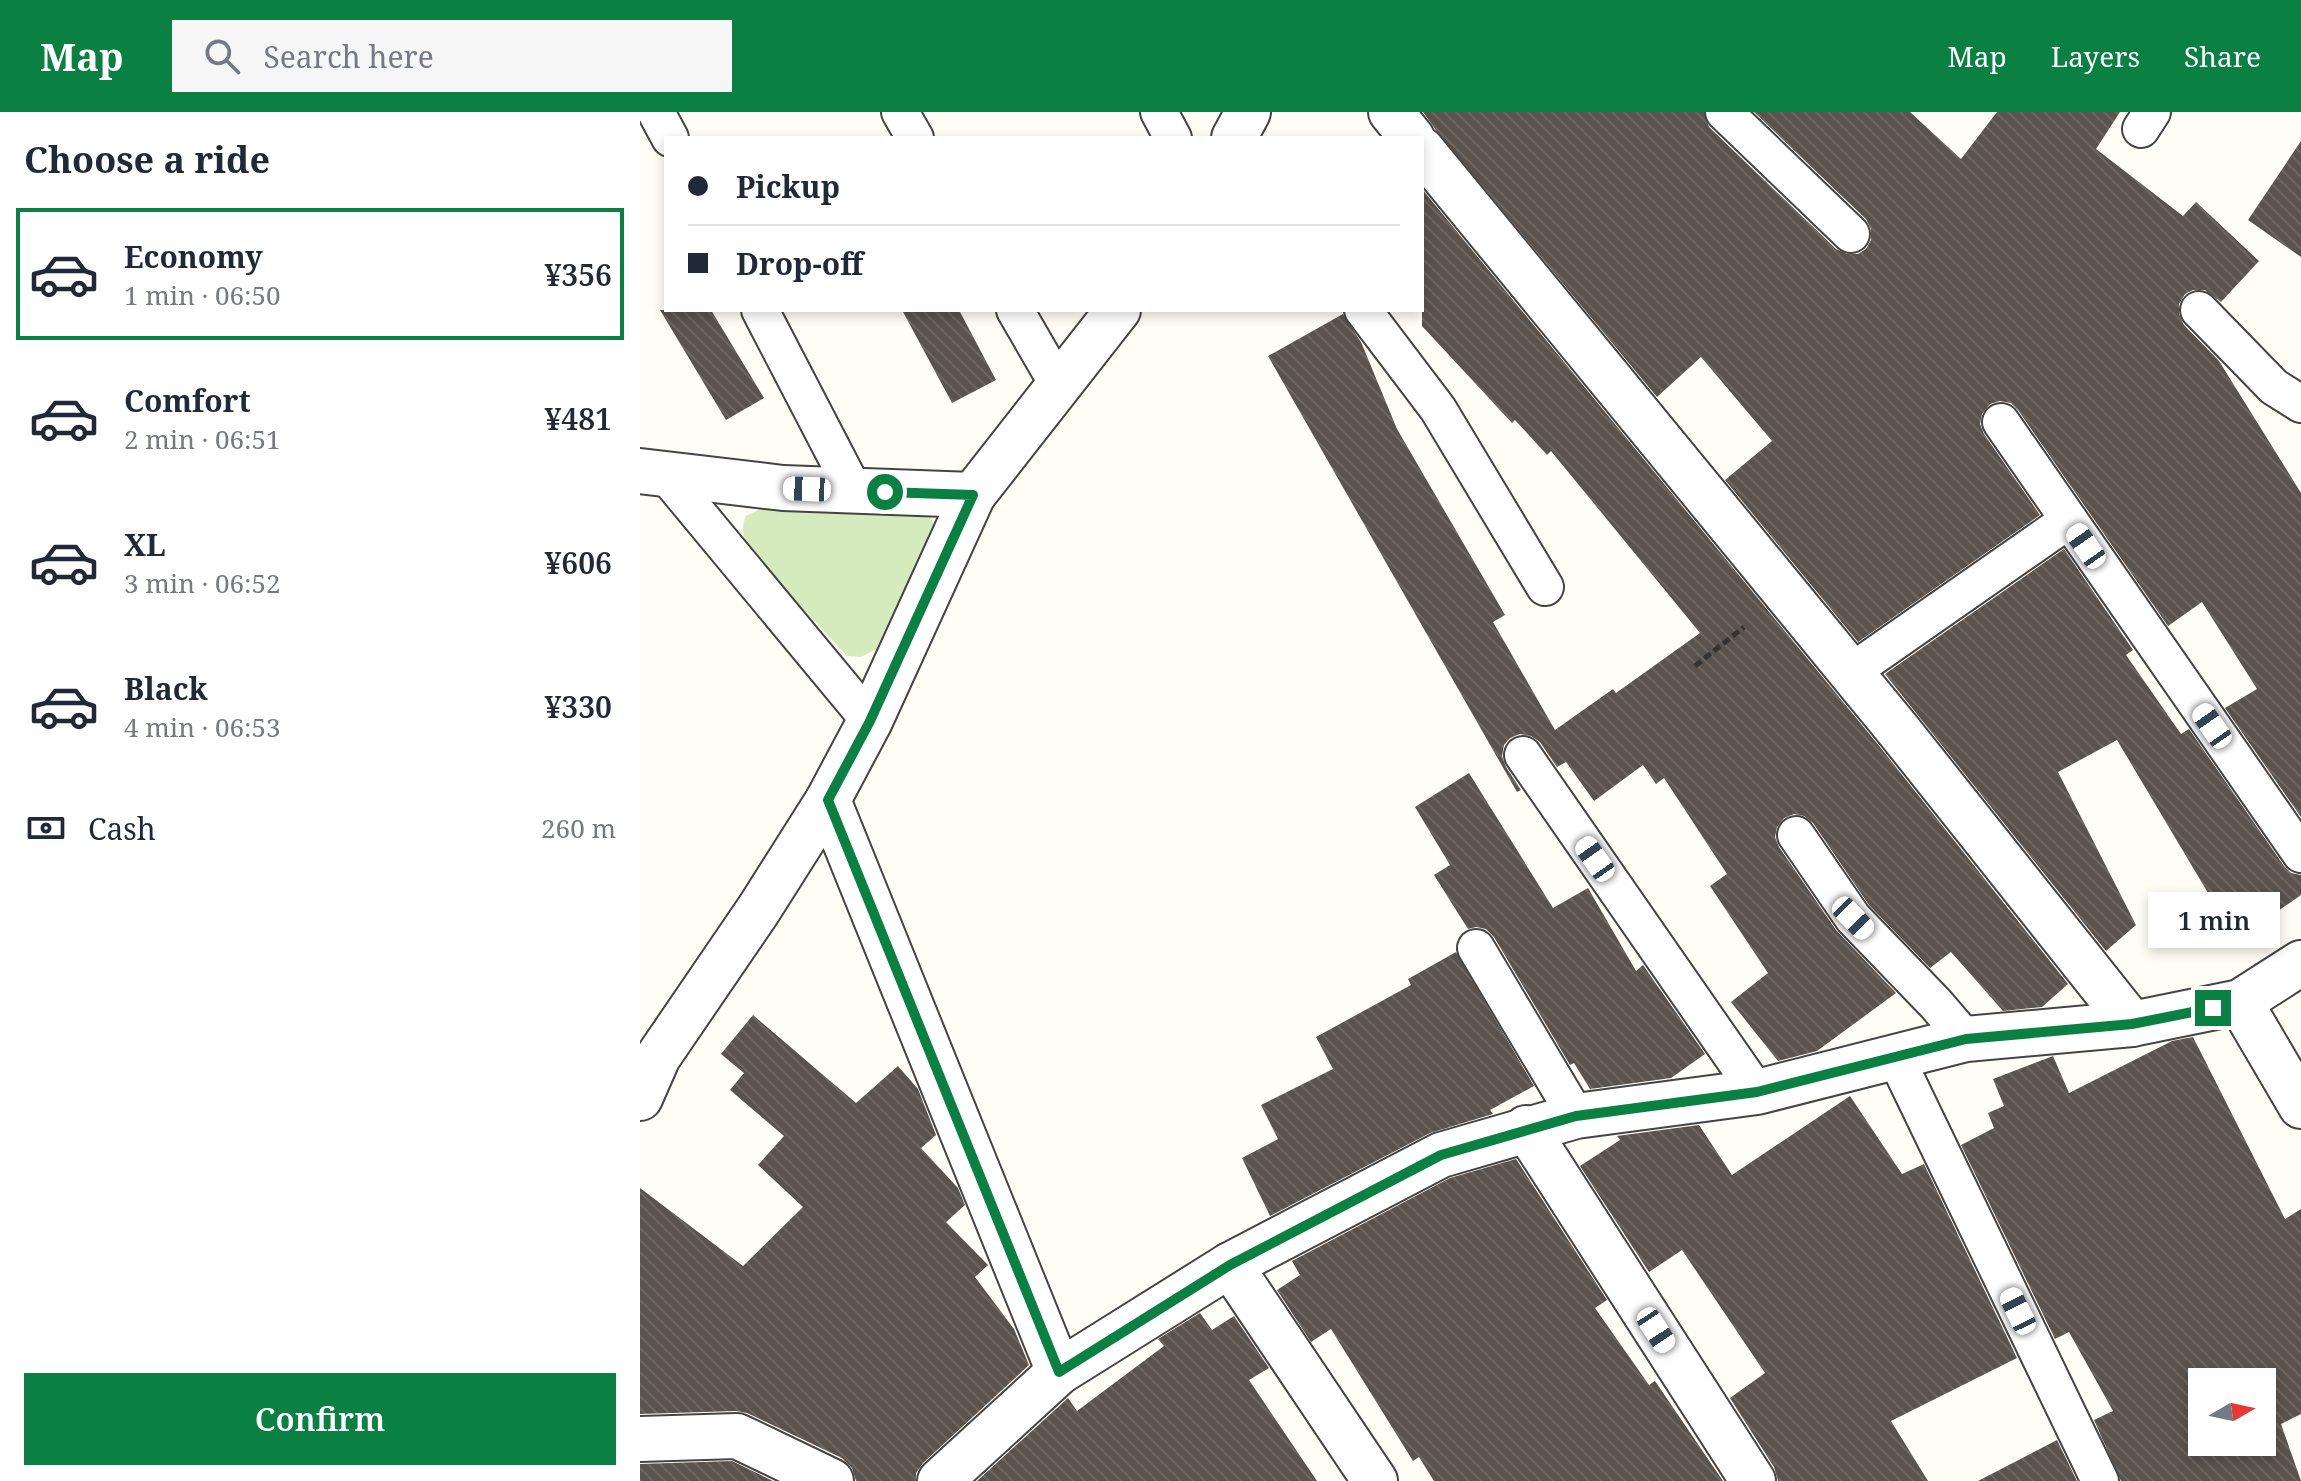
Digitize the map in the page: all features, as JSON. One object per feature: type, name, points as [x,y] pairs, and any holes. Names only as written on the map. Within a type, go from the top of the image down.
[{"type":"street","points":[[1235,136],[1248,112]]},
{"type":"street","points":[[1391,112],[1410,136]]},
{"type":"street","points":[[1424,152],[1851,672],[2132,1024]]},
{"type":"street","points":[[640,1098],[649,1067],[759,909],[828,800],[870,721],[973,495],[1116,312]]},
{"type":"street","points":[[653,473],[783,488],[973,495]]},
{"type":"street","points":[[828,800],[1059,1372]]},
{"type":"street","points":[[940,1481],[1059,1372],[1230,1265],[1441,1155],[1576,1116],[1757,1092],[1966,1039],[2132,1024],[2240,1002],[2301,963]]},
{"type":"street","points":[[2240,1002],[2301,1106]]},
{"type":"street","points":[[1526,1128],[1753,1481]]},
{"type":"street","points":[[1230,1265],[1368,1479]]},
{"type":"street","points":[[640,1439],[737,1436],[831,1481]]},
{"type":"lane","points":[[656,112],[669,136]]},
{"type":"lane","points":[[900,112],[914,136]]},
{"type":"lane","points":[[1159,112],[1172,136]]},
{"type":"lane","points":[[1724,112],[1851,234]]},
{"type":"lane","points":[[2199,310],[2274,387],[2301,404]]},
{"type":"lane","points":[[761,312],[854,491]]},
{"type":"lane","points":[[1016,312],[1059,386]]},
{"type":"lane","points":[[1365,312],[1438,409],[1545,587]]},
{"type":"lane","points":[[2001,422],[2301,854]]},
{"type":"lane","points":[[653,473],[870,721]]},
{"type":"lane","points":[[1851,672],[2069,520]]},
{"type":"lane","points":[[1523,755],[1757,1092]]},
{"type":"lane","points":[[1796,835],[1853,918],[1966,1039]]},
{"type":"lane","points":[[1476,948],[1576,1116]]},
{"type":"lane","points":[[1895,1056],[2100,1481]]},
{"type":"path","points":[[1695,666],[1787,594]]},
{"type":"green space","points":[[765,507],[930,513],[934,527],[876,649],[861,657],[847,656],[749,551],[743,534],[744,521],[746,516]]},
{"type":"building","points":[[1423,112],[1704,112],[1709,127],[1836,249],[1847,254],[1858,254],[1866,249],[1871,240],[1871,229],[1866,219],[1754,112],[1910,112],[1961,159],[1997,112],[2120,112],[2096,149],[2183,216],[2196,202],[2259,261],[2221,302],[2205,290],[2185,294],[2179,304],[2179,314],[2184,325],[2219,361],[2301,493],[2301,817],[2225,708],[2257,689],[2202,602],[2168,626],[2011,403],[2000,401],[1990,404],[1982,414],[1980,424],[2040,515],[1858,642],[1725,480],[1772,441],[1701,357],[1657,397]]},
{"type":"building","points":[[2301,141],[2301,257],[2248,220]]},
{"type":"building","points":[[1424,191],[1880,747],[2068,984],[2042,1007],[2003,1011],[1951,952],[1930,968],[1869,905],[1813,823],[1804,816],[1794,814],[1784,818],[1777,827],[1775,837],[1779,847],[1836,930],[1896,993],[1817,1051],[1778,1061],[1731,1002],[1768,973],[1710,886],[1727,874],[1664,778],[1656,784],[1643,765],[1594,801],[1566,762],[1557,767],[1540,742],[1520,734],[1504,745],[1502,756],[1521,790],[1517,792],[1268,356],[1343,314],[1361,342],[1397,429],[1505,615],[1493,622],[1555,730],[1613,689],[1616,693],[1700,633],[1551,451],[1547,455],[1515,420],[1512,423],[1422,326]]},
{"type":"building","points":[[660,310],[712,312],[764,398],[726,420]]},
{"type":"building","points":[[903,312],[960,312],[996,380],[952,403]]},
{"type":"building","points":[[2064,549],[2133,650],[2126,655],[2181,734],[2189,729],[2284,866],[2291,873],[2301,875],[2301,895],[2236,940],[2117,740],[2058,772],[2136,925],[2106,951],[1885,674]]},
{"type":"building","points":[[1469,773],[1553,908],[1588,888],[1636,971],[1643,965],[1705,1054],[1671,1078],[1590,1089],[1574,1063],[1570,1065],[1494,937],[1486,929],[1468,929],[1434,875],[1450,865],[1415,807]]},
{"type":"building","points":[[1456,952],[1534,1086],[1490,1110],[1493,1114],[1430,1133],[1270,1216],[1242,1158],[1278,1139],[1261,1105],[1333,1069],[1316,1037],[1411,985],[1408,979]]},
{"type":"building","points":[[753,1015],[856,1103],[898,1066],[918,1089],[936,1135],[921,1148],[958,1188],[965,1205],[946,1222],[988,1265],[975,1277],[1014,1329],[1029,1365],[923,1463],[916,1473],[916,1481],[856,1481],[852,1468],[842,1458],[747,1413],[640,1414],[640,1188],[743,1266],[803,1207],[758,1165],[784,1136],[730,1090],[744,1073],[721,1054]]},
{"type":"building","points":[[2193,1037],[2285,1219],[2301,1209],[2301,1414],[2281,1424],[2301,1481],[2121,1481],[2094,1420],[2113,1411],[2069,1332],[2055,1339],[1961,1145],[1994,1128],[1988,1113],[2004,1106],[1993,1079],[2053,1056],[2069,1093],[2172,1041]]},
{"type":"building","points":[[1850,1096],[1902,1174],[1924,1164],[2017,1358],[1891,1421],[1928,1481],[1778,1481],[1774,1467],[1730,1398],[1765,1373],[1682,1250],[1649,1272],[1580,1166],[1620,1140],[1617,1136],[1699,1125],[1732,1175]]},
{"type":"building","points":[[1516,1159],[1607,1300],[1595,1308],[1649,1385],[1655,1381],[1723,1481],[1434,1481],[1419,1457],[1413,1461],[1331,1329],[1311,1342],[1277,1290],[1300,1275],[1292,1261],[1450,1178]]},
{"type":"building","points":[[1200,1313],[1212,1330],[1234,1316],[1269,1368],[1249,1380],[1317,1481],[977,1481],[1068,1398],[1077,1411],[1164,1346],[1158,1339]]},
{"type":"building","points":[[2057,1440],[2077,1481],[1978,1481]]},
{"type":"building","points":[[732,1461],[773,1481],[640,1481],[640,1464]]},
{"type":"route","points":[[885,492],[973,495],[870,721],[828,800],[1059,1372],[1230,1265],[1441,1155],[1526,1128],[1576,1116],[1757,1092],[1966,1039],[2132,1024],[2213,1008]]}]
